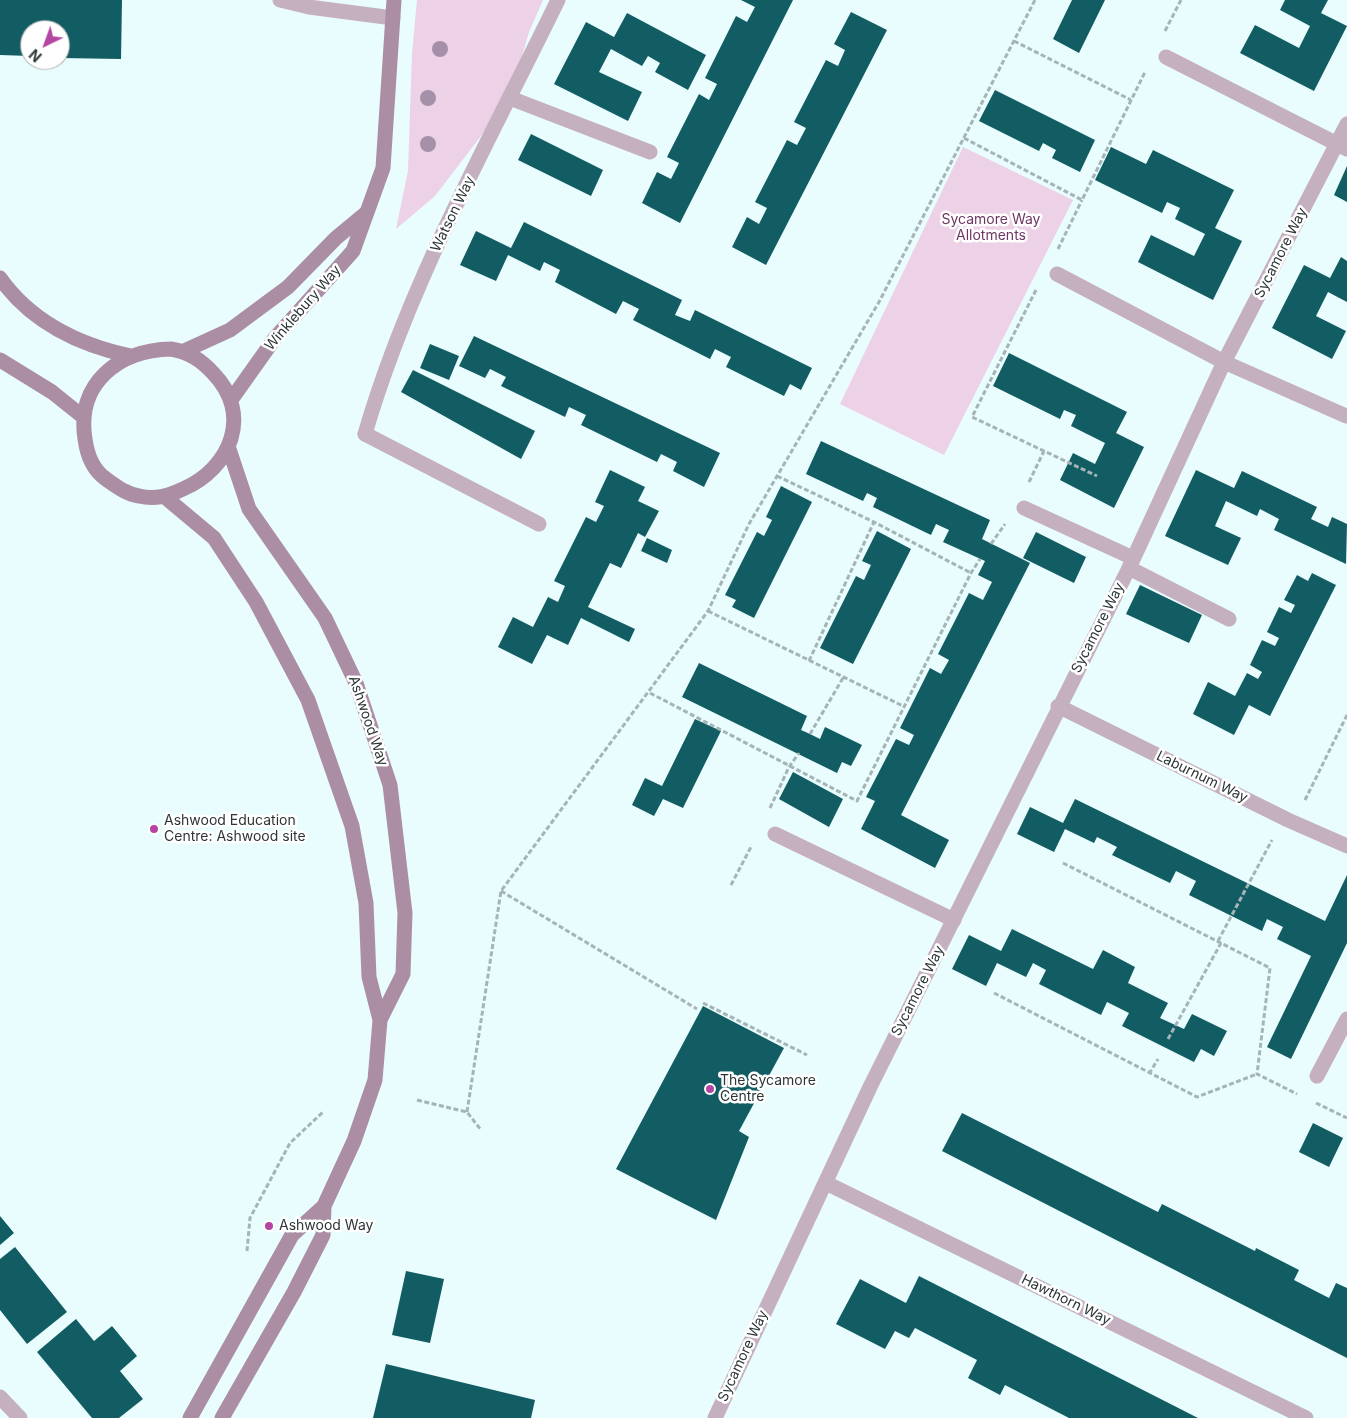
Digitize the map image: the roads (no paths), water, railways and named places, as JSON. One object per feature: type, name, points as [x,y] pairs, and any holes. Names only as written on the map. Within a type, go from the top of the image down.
[{"type":"street","points":[[280,0],[309,8],[394,18]]},
{"type":"street","name":"Winklebury Way","points":[[231,400],[275,338],[353,251],[383,168],[394,0]]},
{"type":"street","name":"Watson Way","points":[[539,524],[365,434],[376,396],[430,259],[558,0]]},
{"type":"street","points":[[1166,57],[1342,146]]},
{"type":"street","points":[[510,98],[650,152]]},
{"type":"street","name":"Sycamore Way","points":[[715,1418],[874,1079],[1058,706],[1131,563],[1224,362],[1342,146],[1347,124]]},
{"type":"street","name":"Winklebury Way","points":[[184,351],[230,330],[288,287],[336,238],[366,213]]},
{"type":"street","points":[[1057,274],[1224,362],[1346,416]]},
{"type":"street","points":[[0,278],[28,309],[54,328],[73,339],[132,356]]},
{"type":"street","points":[[152,350],[184,351],[202,362],[221,381],[231,400],[234,426],[228,446],[219,464],[196,484],[165,497],[138,496],[122,490],[100,475],[87,449],[82,416],[88,399],[100,380],[111,368],[132,356],[152,350]]},
{"type":"street","points":[[0,360],[52,392],[82,416]]},
{"type":"street","name":"Ashwood Way","points":[[228,446],[249,509],[325,618],[356,683],[390,785],[405,913],[405,928],[403,974],[380,1020]]},
{"type":"street","name":"Ashwood Way","points":[[165,497],[214,538],[256,602],[308,700],[352,826],[366,903],[369,977],[380,1020],[375,1080],[354,1141],[324,1206],[323,1235],[294,1292],[222,1418]]},
{"type":"street","name":"Sycamore Way","points":[[1024,508],[1131,563],[1229,619]]},
{"type":"street","name":"Laburnum Way","points":[[1058,706],[1288,820],[1347,846]]},
{"type":"street","points":[[775,834],[954,920]]},
{"type":"street","points":[[1317,1076],[1347,1019]]},
{"type":"street","name":"Hawthorn Way","points":[[826,1183],[1306,1418]]},
{"type":"street","name":"Ashwood Way","points":[[190,1418],[292,1235],[324,1206]]},
{"type":"street","points":[[0,1397],[20,1418]]},
{"type":"place","name":"Ashwood Education Centre: Ashwood site","points":[[154,829]]},
{"type":"place","name":"The Sycamore Centre","points":[[710,1089]]},
{"type":"place","name":"Ashwood Way","points":[[269,1226]]},
{"type":"park label","name":"Sycamore Way Allotments","points":[[991,228]]}]
